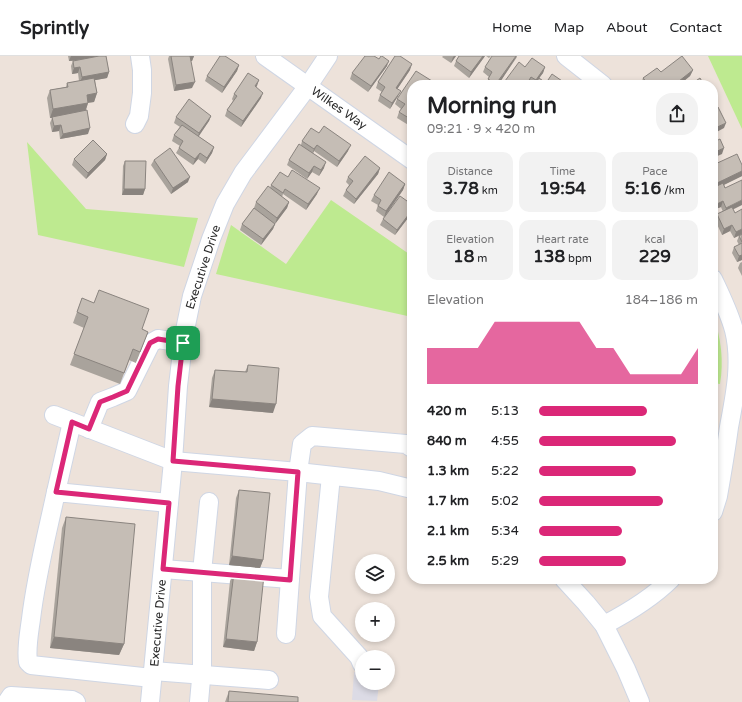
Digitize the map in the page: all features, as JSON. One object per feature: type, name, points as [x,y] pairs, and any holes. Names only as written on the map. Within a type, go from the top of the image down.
[{"type":"street","points":[[135,124],[139,116],[142,93],[142,70],[140,56]]},
{"type":"street","name":"Wilkes Way","points":[[265,56],[407,156]]},
{"type":"street","name":"Executive Drive","points":[[150,702],[173,461],[178,386],[184,335],[192,296],[211,239],[225,204],[243,173],[308,86],[328,56]]},
{"type":"street","points":[[566,56],[597,80]]},
{"type":"street","points":[[718,290],[730,315],[734,331],[737,347],[738,371],[718,496]]},
{"type":"street","points":[[89,429],[100,402],[127,391],[150,343],[158,339],[183,343]]},
{"type":"street","points":[[54,415],[173,461],[379,481],[407,488]]},
{"type":"street","points":[[72,422],[42,556],[33,604],[26,652],[28,662],[31,665],[153,674],[202,675],[269,680]]},
{"type":"street","points":[[286,634],[298,472],[302,444],[312,436],[407,445]]},
{"type":"street","points":[[331,476],[319,597],[322,616],[355,652]]},
{"type":"street","points":[[56,492],[169,503]]},
{"type":"street","points":[[199,702],[202,675],[202,572],[209,502]]},
{"type":"street","points":[[163,569],[290,580]]},
{"type":"street","points":[[569,584],[604,625],[626,669],[640,702]]},
{"type":"street","points":[[604,625],[622,616],[667,584]]},
{"type":"street","points":[[7,702],[11,696],[72,700],[76,702]]},
{"type":"shaded area","points":[[354,672],[355,690],[378,690],[377,701],[352,700]]},
{"type":"green space","points":[[708,56],[742,56],[742,129]]},
{"type":"green space","points":[[27,142],[86,209],[198,218],[184,267],[38,235]]},
{"type":"green space","points":[[331,200],[407,253],[407,316],[216,274],[231,225],[286,264]]},
{"type":"green space","points":[[718,332],[722,367],[720,384],[718,384]]},
{"type":"building","points":[[106,56],[109,72],[82,77],[80,67],[74,68],[73,61]]},
{"type":"building","points":[[171,56],[190,56],[195,82],[176,85]]},
{"type":"building","points":[[220,56],[225,56],[239,65],[224,87],[207,76]]},
{"type":"building","points":[[365,56],[374,56],[379,59],[382,56],[389,61],[371,86],[352,73]]},
{"type":"building","points":[[395,56],[400,56],[412,64],[396,88],[401,91],[392,103],[380,95],[385,87],[378,82]]},
{"type":"building","points":[[459,56],[483,56],[471,72],[456,61]]},
{"type":"building","points":[[492,56],[516,56],[499,80],[488,79],[492,72],[485,67]]},
{"type":"building","points":[[682,56],[693,70],[680,80],[645,80],[643,78],[657,68],[661,72]]},
{"type":"building","points":[[532,58],[545,67],[536,80],[531,77],[529,80],[506,80],[519,62],[525,67]]},
{"type":"building","points":[[416,71],[430,80],[410,80]]},
{"type":"building","points":[[248,73],[259,80],[255,86],[263,93],[243,121],[227,110],[237,96],[234,94]]},
{"type":"building","points":[[552,74],[561,80],[548,80]]},
{"type":"building","points":[[94,78],[97,93],[87,95],[88,103],[53,109],[50,90],[68,87],[67,83]]},
{"type":"building","points":[[407,84],[407,117],[399,112],[405,104],[397,99]]},
{"type":"building","points":[[189,99],[211,116],[199,133],[176,117]]},
{"type":"building","points":[[718,107],[726,123],[718,127]]},
{"type":"building","points":[[87,110],[90,128],[63,134],[61,125],[54,126],[52,117]]},
{"type":"building","points":[[182,125],[214,147],[207,158],[200,153],[195,159],[179,148],[183,141],[174,135]]},
{"type":"building","points":[[324,126],[351,145],[339,161],[317,145],[314,149],[302,141],[311,128],[319,133]]},
{"type":"building","points":[[720,139],[724,148],[718,151],[718,140]]},
{"type":"building","points":[[93,140],[107,154],[88,173],[74,159]]},
{"type":"building","points":[[299,144],[326,162],[321,170],[314,166],[309,173],[289,160]]},
{"type":"building","points":[[170,148],[190,177],[173,188],[154,160]]},
{"type":"building","points":[[737,154],[742,165],[742,171],[718,183],[718,163]]},
{"type":"building","points":[[365,156],[380,168],[356,199],[346,190],[353,181],[348,177]]},
{"type":"building","points":[[125,161],[146,161],[145,189],[124,189]]},
{"type":"building","points":[[292,170],[320,188],[308,204],[285,189],[283,193],[271,185],[280,172],[288,177]]},
{"type":"building","points":[[389,172],[405,184],[386,211],[378,206],[381,200],[374,195]]},
{"type":"building","points":[[742,180],[742,200],[726,208],[723,201],[718,204],[718,186],[723,183],[725,188]]},
{"type":"building","points":[[268,186],[289,202],[277,218],[256,202]]},
{"type":"building","points":[[400,196],[407,201],[407,217],[397,230],[383,219]]},
{"type":"building","points":[[732,207],[735,213],[742,209],[742,229],[736,232],[732,225],[724,229],[718,214]]},
{"type":"building","points":[[254,208],[275,224],[263,239],[242,224]]},
{"type":"building","points":[[742,234],[742,242],[739,236]]},
{"type":"building","points":[[742,243],[742,255],[739,256],[734,247]]},
{"type":"building","points":[[99,290],[149,309],[142,329],[148,332],[140,352],[133,349],[124,373],[74,354],[88,317],[77,312],[82,298],[94,303]]},
{"type":"building","points":[[248,365],[279,368],[276,404],[212,399],[215,370],[247,372]]},
{"type":"building","points":[[239,490],[270,493],[263,560],[232,556]]},
{"type":"building","points":[[66,517],[135,524],[124,644],[54,637]]},
{"type":"building","points":[[234,572],[264,575],[257,642],[226,639]]},
{"type":"building","points":[[229,691],[298,697],[298,702],[228,702]]},
{"type":"route","points":[[158,339],[183,343],[178,386],[173,461],[298,472],[290,580],[163,569],[169,503],[56,492],[72,422],[89,429],[100,402],[127,391],[150,343],[158,339]]}]
